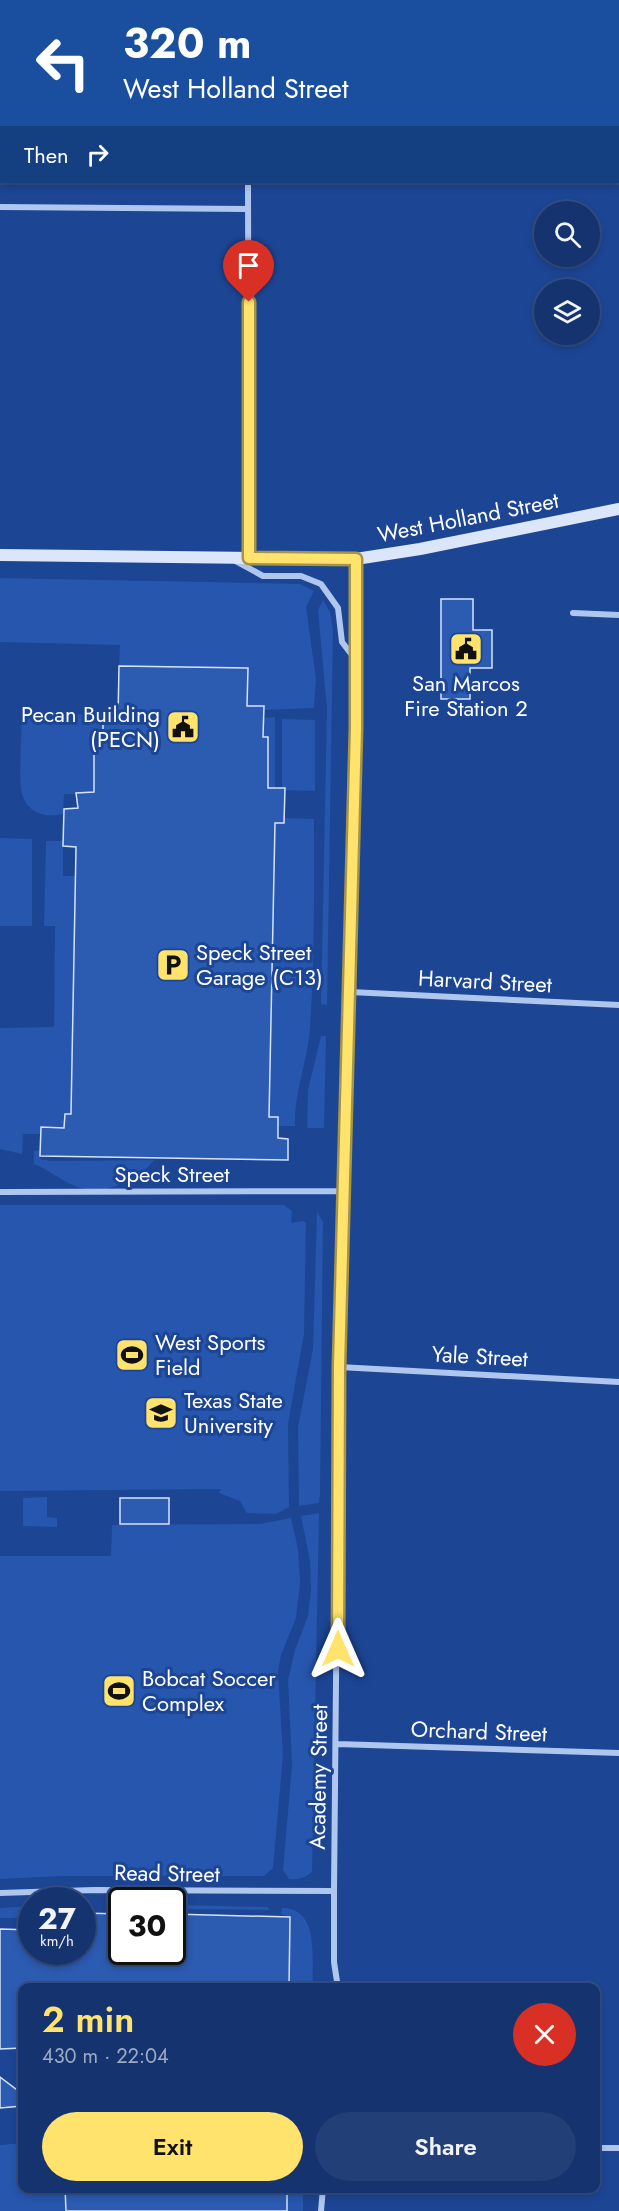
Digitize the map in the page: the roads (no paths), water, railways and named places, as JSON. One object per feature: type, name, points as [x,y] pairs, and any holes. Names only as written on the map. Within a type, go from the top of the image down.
[{"type":"street","points":[[248,183],[249,558]]},
{"type":"street","points":[[0,207],[248,209]]},
{"type":"street","name":"West Holland Street","points":[[0,555],[356,559],[420,549],[619,509]]},
{"type":"street","points":[[231,558],[249,571],[263,576],[301,576],[321,584],[338,608],[342,642],[356,660]]},
{"type":"street","name":"Academy Street","points":[[337,1983],[334,1962],[334,1891],[339,1366],[350,992],[356,559]]},
{"type":"street","points":[[573,613],[619,615]]},
{"type":"street","name":"Harvard Street","points":[[350,992],[619,1005]]},
{"type":"street","name":"Speck Street","points":[[0,1192],[343,1191]]},
{"type":"street","name":"Yale Street","points":[[339,1366],[619,1382]]},
{"type":"street","name":"Orchard Street","points":[[337,1744],[619,1753]]},
{"type":"street","name":"Read Street","points":[[0,1893],[94,1890],[334,1891]]},
{"type":"street","points":[[600,2148],[619,2148]]},
{"type":"street","points":[[321,2211],[323,2193]]},
{"type":"place","name":"San Marcos Fire Station 2","points":[[466,649]]},
{"type":"place","name":"Pecan Building (PECN)","points":[[183,727]]},
{"type":"place","name":"Speck Street Garage (C13)","points":[[173,965]]},
{"type":"place","name":"West Sports Field","points":[[132,1355]]},
{"type":"place","name":"Texas State University","points":[[161,1413]]},
{"type":"place","name":"Bobcat Soccer Complex","points":[[119,1691]]}]
